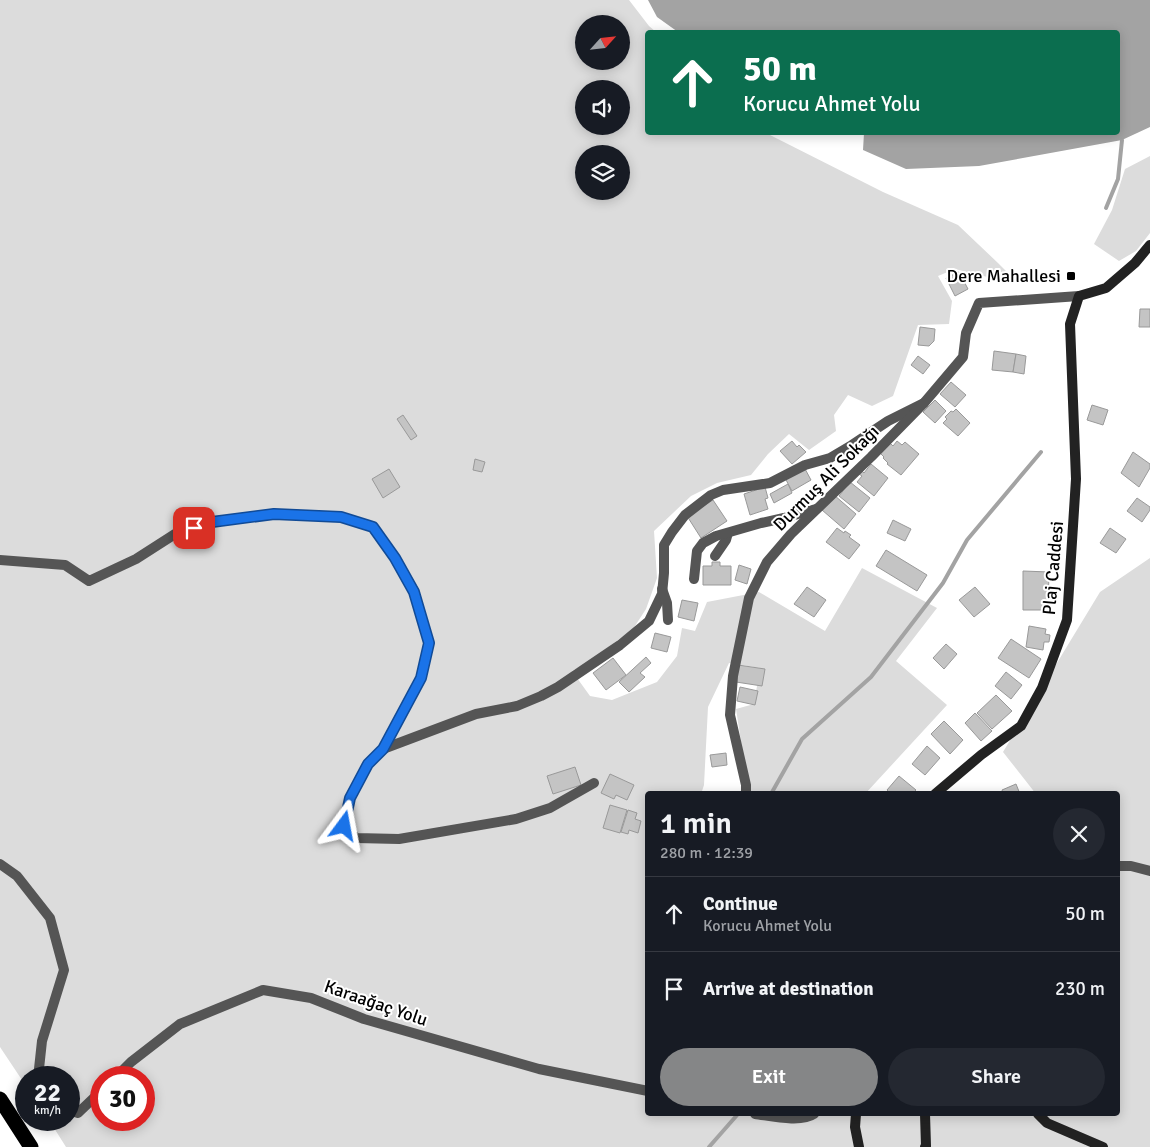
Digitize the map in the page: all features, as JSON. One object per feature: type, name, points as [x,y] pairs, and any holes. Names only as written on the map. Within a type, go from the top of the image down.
[{"type":"highway","points":[[0,1099],[30,1147]]},
{"type":"street","points":[[1080,296],[1106,288],[1135,263],[1150,245]]},
{"type":"street","name":"Durmuş Ali Sokağı","points":[[746,791],[730,715],[733,676],[749,598],[767,562],[791,534],[924,403],[963,357],[966,333],[979,303],[1080,296]]},
{"type":"street","name":"Plaj Caddesi","points":[[939,791],[1021,726],[1042,688],[1067,620],[1076,479],[1070,324],[1080,296]]},
{"type":"street","points":[[383,749],[476,714],[517,706],[558,687],[620,645],[649,621],[662,594],[664,546],[685,515],[711,495],[722,490],[770,482],[806,465],[830,458],[888,421],[924,403]]},
{"type":"street","points":[[694,579],[697,551],[703,543],[728,532],[817,509]]},
{"type":"street","points":[[0,560],[65,566],[89,580],[136,559],[175,534],[212,522],[274,514],[341,517],[373,527],[395,558],[414,592],[429,643],[421,678],[383,749],[368,764],[350,798],[344,826],[356,838],[399,839],[516,819],[550,808],[594,783]]},
{"type":"street","points":[[715,556],[726,540],[728,532]]},
{"type":"street","points":[[662,589],[668,620]]},
{"type":"street","points":[[0,864],[17,876],[50,918],[64,970],[42,1041],[39,1066]]},
{"type":"street","points":[[1120,866],[1131,866],[1150,871]]},
{"type":"street","name":"Karaağaç Yolu","points":[[127,1066],[180,1024],[263,990],[311,998],[364,1019],[539,1069],[645,1090]]},
{"type":"street","points":[[80,1111],[90,1102]]},
{"type":"street","points":[[772,1116],[795,1119],[812,1116]]},
{"type":"street","points":[[856,1116],[855,1127],[859,1147]]},
{"type":"street","points":[[925,1116],[925,1147]]},
{"type":"street","points":[[1040,1116],[1048,1124],[1104,1147]]},
{"type":"shaded area","points":[[0,0],[629,0],[654,30],[645,30],[645,135],[770,135],[883,192],[958,225],[1008,273],[1012,283],[955,269],[938,276],[952,301],[949,324],[918,325],[893,396],[872,406],[848,395],[834,415],[836,431],[809,450],[789,434],[768,454],[751,475],[717,483],[691,496],[654,531],[657,578],[646,609],[633,629],[588,662],[572,671],[590,696],[612,700],[657,682],[677,656],[682,628],[695,631],[707,602],[759,592],[825,631],[862,568],[937,608],[896,661],[947,705],[868,791],[749,791],[736,709],[754,704],[760,668],[729,663],[708,707],[704,785],[702,791],[645,791],[645,1116],[1120,1116],[1120,791],[1034,791],[1003,752],[1100,592],[1150,558],[1150,1147],[66,1147],[56,1131],[80,1131],[80,1066],[15,1066],[15,1070],[0,1047]]},
{"type":"shaded area","points":[[648,0],[1150,0],[1150,127],[1122,140],[979,166],[906,169],[863,150],[864,135],[1120,135],[1120,30],[675,30],[657,17]]},
{"type":"shaded area","points":[[1150,156],[1150,233],[1136,251],[1119,261],[1094,244],[1112,210],[1125,169]]},
{"type":"building","points":[[959,272],[968,289],[955,296],[946,278]]},
{"type":"building","points":[[1140,309],[1150,309],[1150,327],[1139,327]]},
{"type":"building","points":[[920,327],[935,329],[934,341],[929,346],[918,345]]},
{"type":"building","points":[[994,351],[1016,354],[1013,372],[992,370]]},
{"type":"building","points":[[1016,354],[1026,356],[1024,374],[1013,372]]},
{"type":"building","points":[[918,356],[930,365],[923,374],[911,365]]},
{"type":"building","points":[[951,382],[966,395],[955,407],[940,394]]},
{"type":"building","points":[[935,400],[946,411],[935,423],[923,412]]},
{"type":"building","points":[[1092,405],[1108,410],[1103,425],[1087,420]]},
{"type":"building","points":[[956,409],[970,423],[958,436],[943,423],[947,419],[945,417]]},
{"type":"building","points":[[403,415],[417,436],[411,440],[397,419]]},
{"type":"building","points":[[792,441],[797,447],[799,445],[806,452],[792,464],[780,451]]},
{"type":"building","points":[[897,441],[902,445],[905,442],[919,454],[901,475],[887,464],[880,453],[889,442],[893,446]]},
{"type":"building","points":[[1133,452],[1150,464],[1150,468],[1139,487],[1121,473]]},
{"type":"building","points":[[475,459],[485,462],[482,472],[473,470]]},
{"type":"building","points":[[871,464],[888,478],[874,496],[857,482],[862,476],[859,474],[862,471],[864,473]]},
{"type":"building","points":[[804,467],[811,480],[792,491],[785,478]]},
{"type":"building","points":[[389,469],[400,487],[383,498],[372,479]]},
{"type":"building","points":[[850,482],[870,498],[859,512],[839,496]]},
{"type":"building","points":[[788,484],[792,493],[774,503],[770,494]]},
{"type":"building","points":[[765,487],[768,498],[765,499],[768,509],[750,515],[744,494]]},
{"type":"building","points":[[834,495],[856,514],[844,529],[822,510]]},
{"type":"building","points":[[1137,498],[1150,507],[1142,522],[1127,511]]},
{"type":"building","points":[[713,500],[727,521],[701,538],[687,516]]},
{"type":"building","points":[[893,520],[911,529],[905,541],[887,533]]},
{"type":"building","points":[[837,528],[851,535],[849,537],[860,545],[849,559],[826,542]]},
{"type":"building","points":[[1110,528],[1126,539],[1116,553],[1100,543]]},
{"type":"building","points":[[886,550],[927,575],[917,591],[876,566]]},
{"type":"building","points":[[712,562],[720,562],[720,566],[731,566],[731,585],[703,585],[703,566],[712,566]]},
{"type":"building","points":[[739,565],[751,569],[747,584],[735,580]]},
{"type":"building","points":[[1023,571],[1049,572],[1048,610],[1023,610]]},
{"type":"building","points":[[807,587],[826,600],[814,617],[794,604]]},
{"type":"building","points":[[975,587],[990,604],[974,617],[959,600]]},
{"type":"building","points":[[682,600],[698,603],[694,621],[678,617]]},
{"type":"building","points":[[1029,626],[1046,629],[1045,634],[1050,635],[1049,642],[1044,642],[1043,650],[1026,647]]},
{"type":"building","points":[[655,633],[671,637],[667,652],[651,648]]},
{"type":"building","points":[[1011,639],[1041,659],[1029,678],[998,658]]},
{"type":"building","points":[[946,644],[957,654],[944,669],[933,658]]},
{"type":"building","points":[[646,657],[651,663],[640,673],[645,677],[629,692],[619,682]]},
{"type":"building","points":[[613,658],[626,675],[606,690],[593,673]]},
{"type":"building","points":[[738,665],[765,669],[762,686],[736,682]]},
{"type":"building","points":[[1006,672],[1022,685],[1011,699],[995,686]]},
{"type":"building","points":[[740,687],[758,691],[755,705],[737,701]]},
{"type":"building","points":[[996,695],[1012,711],[992,729],[977,713]]},
{"type":"building","points":[[975,713],[992,731],[981,741],[965,723]]},
{"type":"building","points":[[944,721],[963,740],[950,754],[931,734]]},
{"type":"building","points":[[927,746],[940,758],[925,775],[912,764]]},
{"type":"building","points":[[726,753],[727,765],[712,767],[710,755]]},
{"type":"building","points":[[575,767],[581,785],[553,794],[547,776]]},
{"type":"building","points":[[610,774],[634,785],[627,800],[616,795],[614,799],[601,793]]},
{"type":"building","points":[[899,776],[916,790],[888,791]]},
{"type":"building","points":[[1016,784],[1019,791],[1002,791]]},
{"type":"building","points":[[610,805],[627,810],[620,833],[603,828]]},
{"type":"building","points":[[628,810],[637,813],[635,819],[641,821],[638,833],[629,830],[628,834],[621,832]]},
{"type":"waterway","points":[[1106,208],[1118,179],[1122,140]]},
{"type":"waterway","points":[[773,791],[802,739],[871,677],[943,583],[967,540],[1041,452]]},
{"type":"waterway","points":[[709,1147],[736,1116]]},
{"type":"place","name":"Dere Mahallesi","points":[[1071,276]]},
{"type":"route","points":[[194,528],[212,522],[274,514],[341,517],[373,527],[395,558],[414,592],[429,643],[421,678],[383,749],[368,764],[350,798],[344,826]]}]
